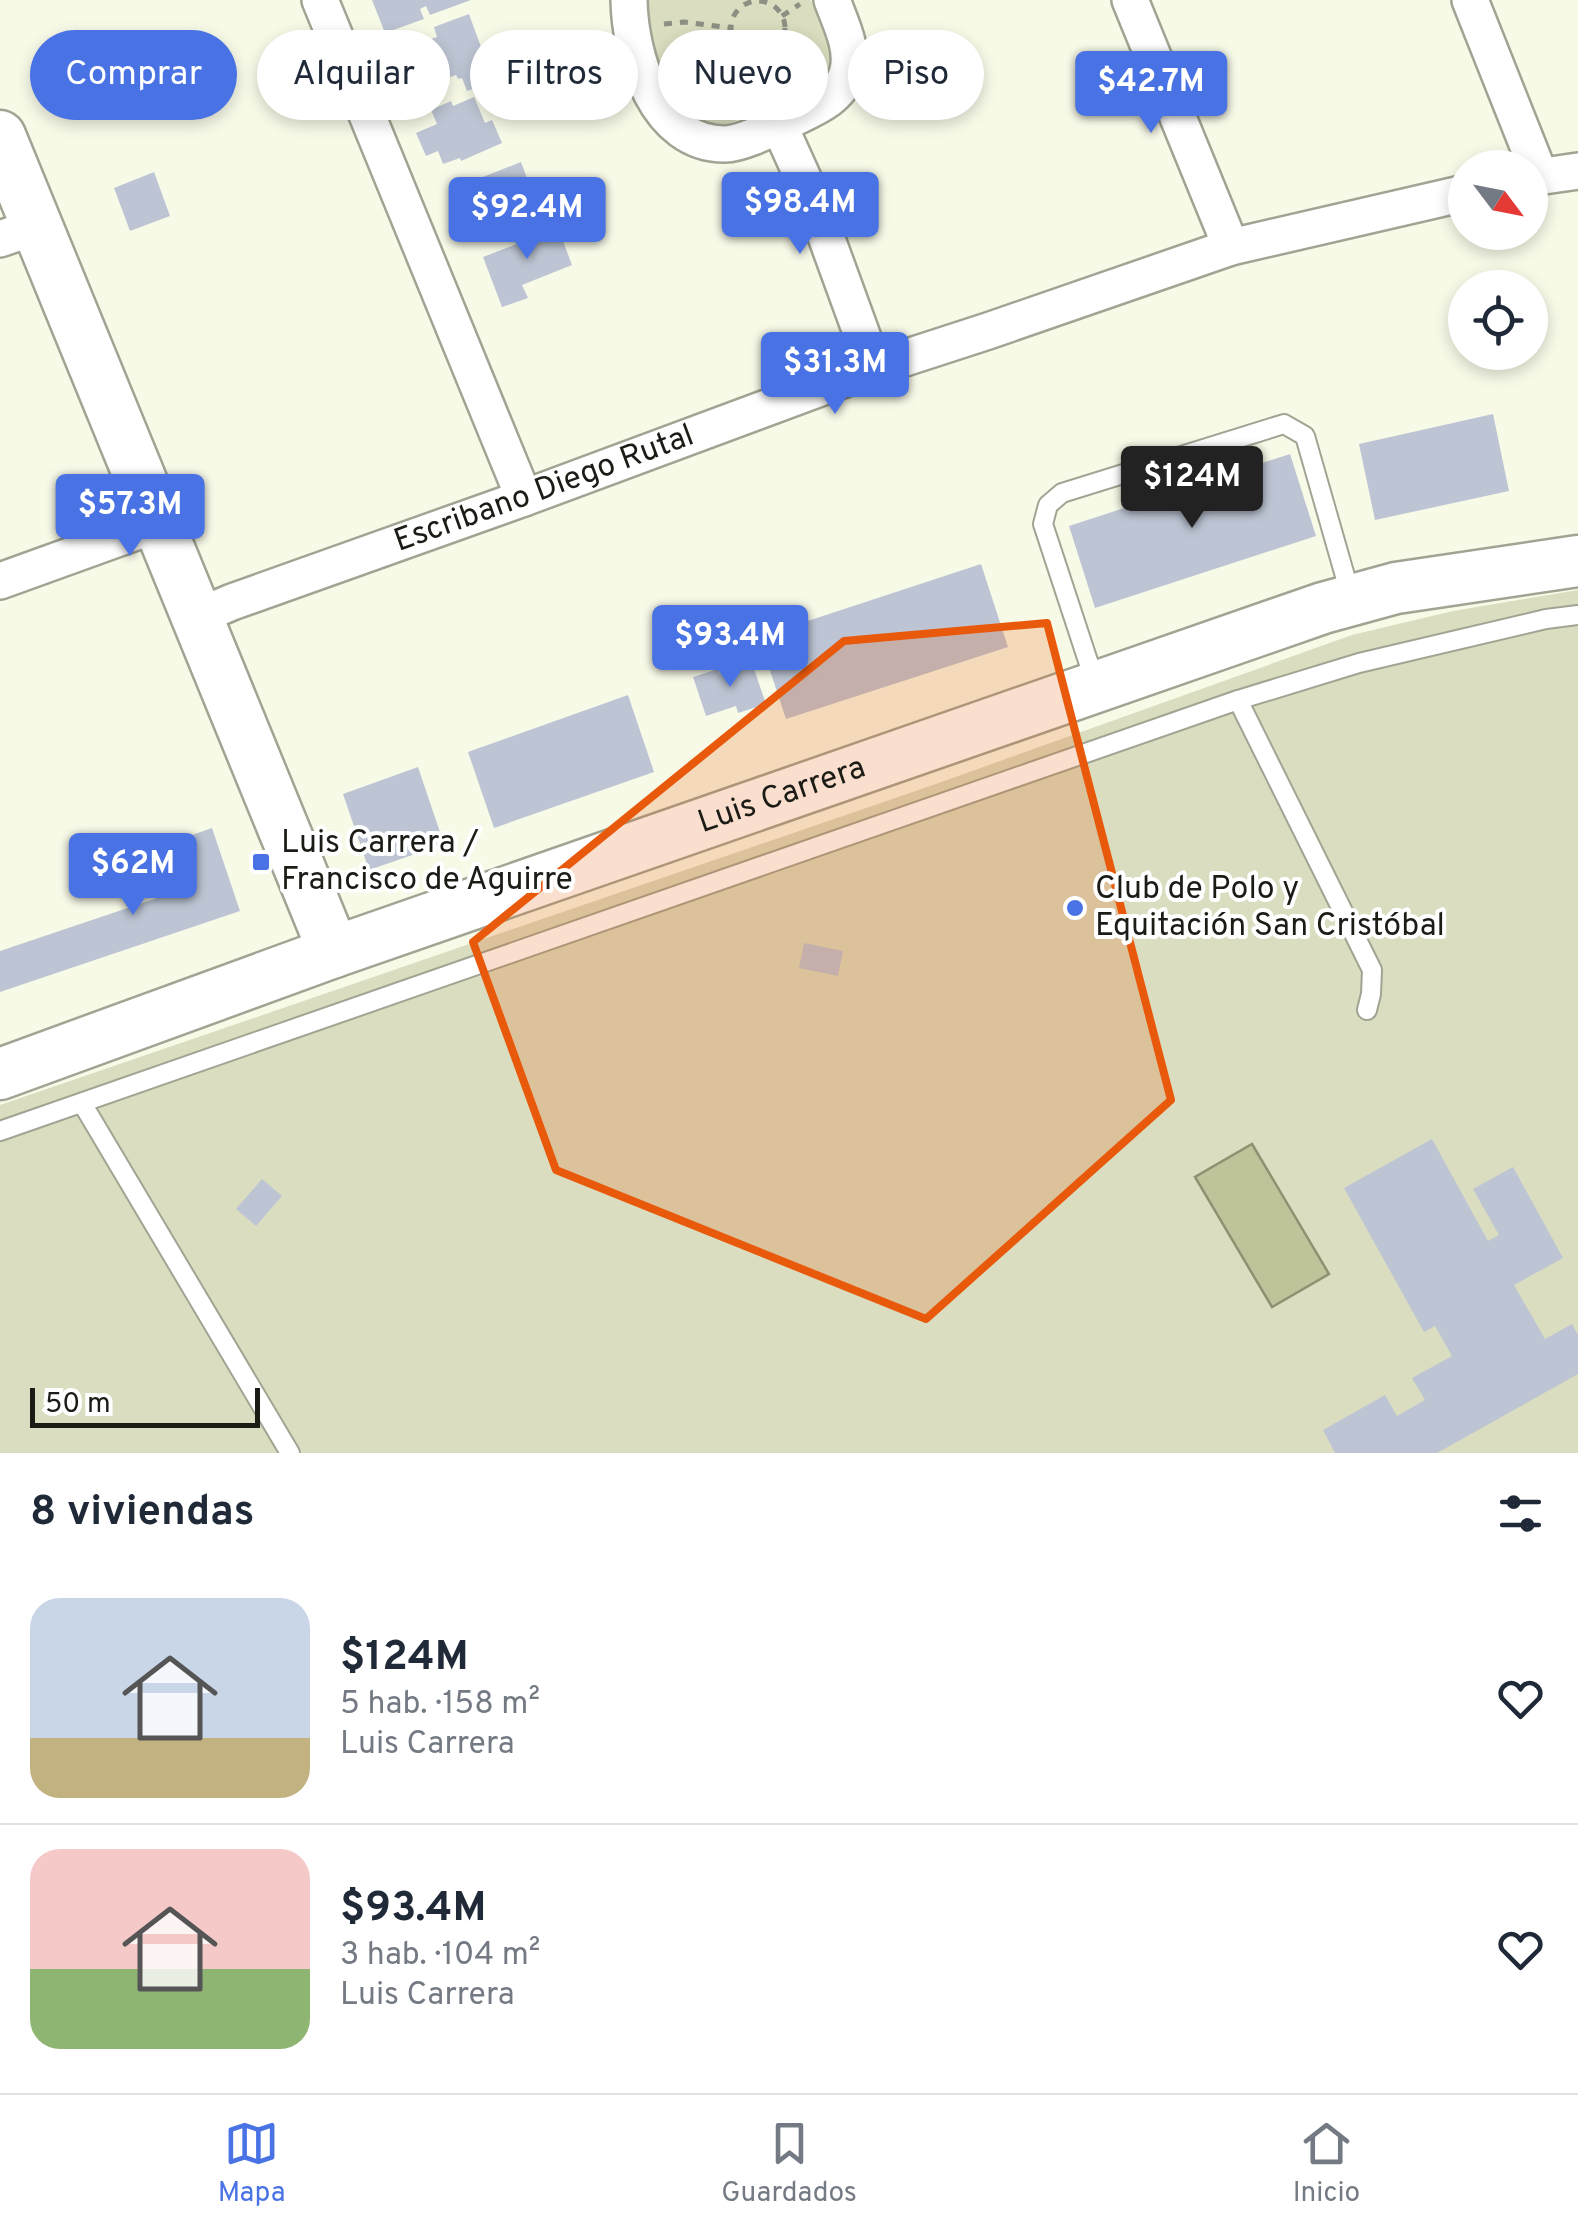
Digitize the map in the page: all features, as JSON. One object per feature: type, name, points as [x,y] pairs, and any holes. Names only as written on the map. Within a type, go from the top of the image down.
[{"type":"street","points":[[320,0],[524,498]]},
{"type":"street","points":[[630,14],[641,68],[659,107],[680,132],[703,142],[730,144],[780,125],[830,99],[843,86],[850,53],[832,0]]},
{"type":"street","points":[[1130,0],[1231,247]]},
{"type":"street","points":[[1470,0],[1525,150]]},
{"type":"street","points":[[780,125],[812,198],[874,368]]},
{"type":"street","points":[[0,136],[18,232],[158,524],[334,952]]},
{"type":"street","points":[[1548,175],[1578,171]]},
{"type":"street","name":"Escribano Diego Rutal","points":[[196,617],[874,368],[1231,247],[1448,198]]},
{"type":"street","points":[[0,580],[158,524]]},
{"type":"street","name":"Luis Carrera","points":[[0,1074],[334,952],[1352,599],[1396,588],[1578,560]]},
{"type":"lane","points":[[1099,686],[1044,524],[1048,506],[1062,494],[1284,424],[1305,436],[1352,599]]},
{"type":"lane","points":[[0,1132],[1238,700],[1359,663],[1578,616]]},
{"type":"lane","points":[[1238,700],[1372,970],[1368,1010]]},
{"type":"lane","points":[[82,1103],[290,1453]]},
{"type":"path","points":[[782,16],[807,0]]},
{"type":"path","points":[[760,1],[776,8],[782,16],[782,41],[768,53],[743,52],[732,38],[732,20],[741,3],[760,1]]},
{"type":"path","points":[[630,14],[731,28]]},
{"type":"highlighted area","points":[[1047,623],[1171,1100],[926,1319],[556,1170],[473,942],[844,641]]},
{"type":"shaded area","points":[[646,0],[811,0],[823,30],[658,30],[658,68],[640,21]]},
{"type":"shaded area","points":[[828,43],[833,56],[828,73]]},
{"type":"shaded area","points":[[695,120],[739,120],[719,127]]},
{"type":"shaded area","name":"Club de Polo y Equitación San Cristóbal","points":[[1578,590],[1578,1453],[0,1453],[0,1105],[933,785],[1352,635],[1453,611]]},
{"type":"shaded area","points":[[1252,1144],[1329,1274],[1272,1307],[1195,1177]]},
{"type":"building","points":[[372,0],[471,0],[430,15],[426,6],[420,9],[424,19],[384,30]]},
{"type":"building","points":[[469,14],[475,30],[470,30],[470,90],[467,91],[462,78],[450,77],[450,30],[434,27]]},
{"type":"building","points":[[470,99],[470,120],[492,120],[502,143],[461,161],[460,158],[443,164],[438,151],[426,156],[416,133],[437,124],[435,120],[450,120],[450,101],[453,106]]},
{"type":"building","points":[[521,162],[539,210],[471,237],[453,189]]},
{"type":"building","points":[[154,172],[170,216],[130,231],[114,188]]},
{"type":"building","points":[[554,217],[572,265],[522,285],[528,298],[502,307],[483,257],[535,237],[531,226]]},
{"type":"building","points":[[1493,414],[1509,491],[1375,520],[1359,444]]},
{"type":"building","points":[[1290,454],[1316,536],[1095,608],[1069,526]]},
{"type":"building","points":[[981,564],[1008,647],[786,719],[759,637]]},
{"type":"building","points":[[752,663],[766,704],[738,713],[736,706],[706,716],[693,677],[718,669],[720,674]]},
{"type":"building","points":[[628,695],[654,772],[494,828],[468,752]]},
{"type":"building","points":[[418,767],[444,844],[369,870],[343,794]]},
{"type":"building","points":[[212,828],[240,911],[0,992],[0,951],[181,890],[166,844]]},
{"type":"building","points":[[804,943],[843,951],[838,976],[799,968]]},
{"type":"building","points":[[1432,1139],[1488,1241],[1499,1235],[1473,1189],[1513,1167],[1563,1258],[1514,1285],[1545,1339],[1572,1324],[1578,1335],[1578,1374],[1437,1453],[1335,1453],[1323,1430],[1385,1395],[1397,1416],[1425,1400],[1412,1378],[1452,1356],[1435,1326],[1424,1332],[1344,1188]]},
{"type":"building","points":[[262,1179],[282,1196],[256,1226],[236,1209]]},
{"type":"place","name":"Luis Carrera / Francisco de Aguirre","points":[[261,862]]},
{"type":"place","name":"Club de Polo y Equitación San Cristóbal","points":[[1075,908]]}]
